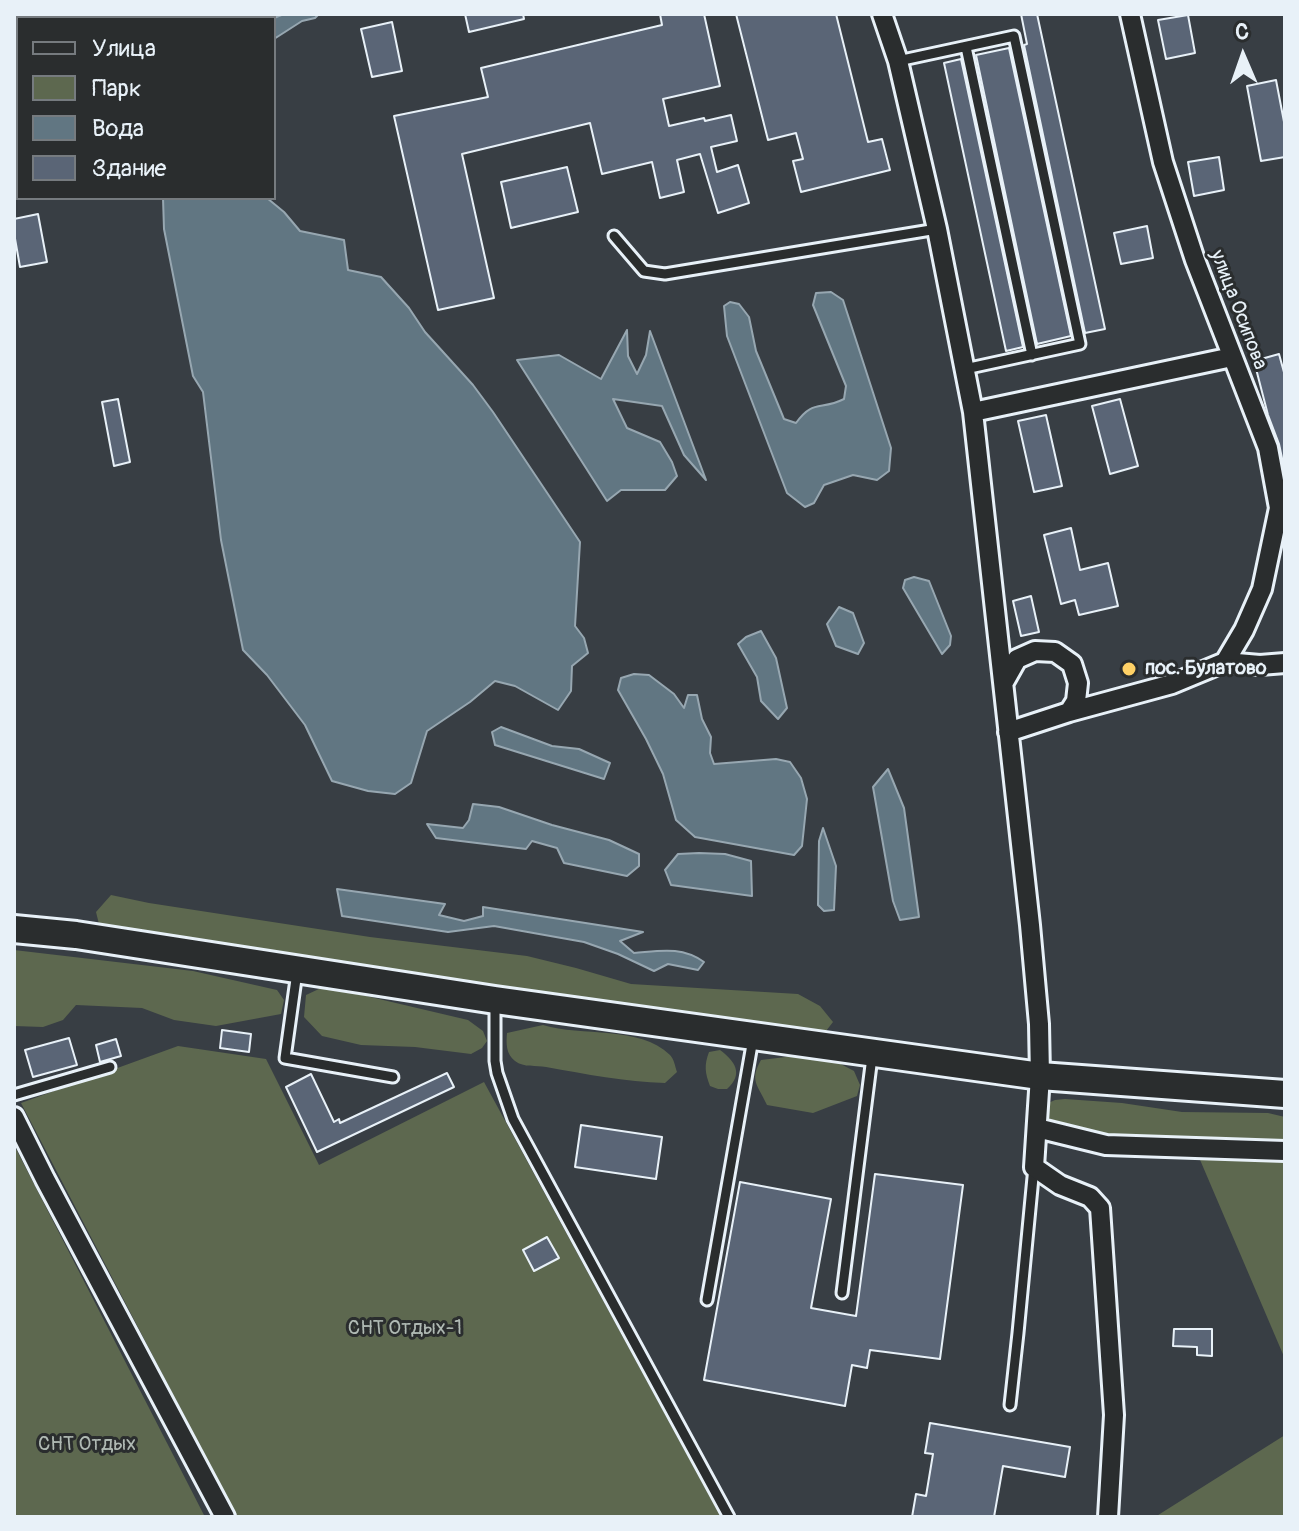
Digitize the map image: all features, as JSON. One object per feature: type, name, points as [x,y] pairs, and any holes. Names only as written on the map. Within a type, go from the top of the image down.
[{"type":"main road","points":[[14,929],[76,935],[495,1000],[1040,1076],[1285,1094]]},
{"type":"street","name":"улица Осипова","points":[[1130,14],[1163,162],[1195,260],[1268,448],[1282,508],[1262,589],[1244,630],[1225,662]]},
{"type":"street","points":[[886,15],[937,229],[973,412],[1039,1024],[1040,1076],[1034,1167],[1060,1185],[1090,1197],[1100,1208],[1114,1415],[1108,1517]]},
{"type":"street","points":[[973,412],[1232,357]]},
{"type":"street","points":[[1004,682],[1017,659],[1035,651],[1055,652],[1072,664],[1078,683],[1076,701],[1069,712]]},
{"type":"street","points":[[1008,732],[1172,684],[1225,662],[1260,665],[1285,663]]},
{"type":"street","points":[[14,1117],[225,1517]]},
{"type":"street","points":[[1037,1128],[1106,1145],[1285,1151]]},
{"type":"lane","points":[[898,61],[1014,36],[1021,67],[1080,344],[965,369]]},
{"type":"lane","points":[[966,47],[1032,355]]},
{"type":"lane","points":[[614,236],[644,271],[665,274],[937,229]]},
{"type":"lane","points":[[297,969],[285,1058],[393,1077]]},
{"type":"lane","points":[[495,1000],[495,1061],[513,1119],[729,1517]]},
{"type":"lane","points":[[707,1300],[754,1036]]},
{"type":"lane","points":[[842,1293],[873,1053]]},
{"type":"lane","points":[[14,1095],[110,1067]]},
{"type":"lane","points":[[1010,1405],[1034,1167]]},
{"type":"green space","points":[[111,895],[370,937],[527,956],[631,984],[798,994],[820,1006],[833,1022],[826,1031],[807,1037],[118,933],[99,924],[96,912]]},
{"type":"green space","points":[[14,950],[193,971],[277,990],[284,1000],[281,1014],[216,1026],[174,1020],[142,1008],[76,1005],[63,1020],[43,1027],[14,1026]]},
{"type":"green space","points":[[321,988],[468,1020],[483,1031],[487,1041],[471,1054],[415,1047],[361,1045],[322,1036],[304,1017],[306,995]]},
{"type":"green space","points":[[543,1025],[643,1039],[670,1055],[677,1072],[665,1083],[650,1082],[515,1061],[507,1048],[507,1033]]},
{"type":"green space","name":"СНТ Отдых-1","points":[[178,1046],[266,1059],[319,1165],[484,1082],[721,1517],[237,1517],[21,1103]]},
{"type":"green space","points":[[720,1050],[736,1068],[735,1078],[727,1089],[710,1086],[706,1073],[709,1052]]},
{"type":"green space","points":[[794,1056],[833,1060],[854,1071],[860,1085],[857,1096],[813,1113],[767,1105],[755,1078],[757,1067],[761,1060]]},
{"type":"green space","points":[[1065,1099],[1182,1112],[1268,1113],[1285,1117],[1285,1359],[1192,1141],[1101,1138],[1049,1125],[1046,1104]]},
{"type":"green space","name":"СНТ Отдых","points":[[14,1145],[205,1517],[14,1517]]},
{"type":"green space","points":[[1285,1435],[1285,1517],[1155,1517]]},
{"type":"water","points":[[284,14],[319,14],[276,38],[276,17]]},
{"type":"water","points":[[163,200],[269,200],[300,231],[344,240],[348,270],[381,277],[473,385],[580,542],[575,626],[584,638],[588,653],[572,666],[571,691],[558,710],[515,686],[495,681],[427,731],[411,783],[395,794],[368,791],[332,781],[305,725],[267,675],[243,650],[221,540],[203,392],[193,376],[164,229]]},
{"type":"water","points":[[831,292],[843,300],[891,448],[889,471],[877,480],[853,475],[824,485],[814,503],[805,507],[787,493],[727,336],[724,306],[730,302],[739,304],[749,317],[756,351],[784,419],[796,423],[812,408],[844,399],[846,386],[813,305],[816,293]]},
{"type":"water","points":[[627,330],[628,356],[637,374],[646,355],[650,331],[706,480],[684,455],[662,406],[613,399],[627,428],[660,442],[677,476],[665,490],[621,490],[607,501],[517,360],[559,355],[601,379]]},
{"type":"water","points":[[914,577],[929,581],[951,636],[950,645],[942,654],[903,588],[905,580]]},
{"type":"water","points":[[839,607],[853,613],[864,643],[858,654],[836,646],[827,624]]},
{"type":"water","points":[[761,631],[776,658],[787,708],[778,719],[761,701],[757,677],[738,644]]},
{"type":"water","points":[[634,674],[649,675],[674,694],[684,708],[688,695],[697,695],[702,719],[711,737],[710,753],[714,764],[776,759],[790,762],[801,778],[807,799],[802,846],[794,855],[695,837],[676,820],[663,774],[618,690],[621,678]]},
{"type":"water","points":[[501,727],[552,746],[579,749],[610,763],[604,779],[495,745],[492,732]]},
{"type":"water","points":[[888,769],[904,808],[919,917],[900,920],[893,901],[873,787]]},
{"type":"water","points":[[473,804],[499,807],[609,840],[639,854],[639,866],[627,876],[564,863],[557,848],[532,841],[526,849],[436,838],[427,824],[463,828],[469,820]]},
{"type":"water","points":[[823,828],[836,866],[834,910],[824,911],[818,905],[819,841]]},
{"type":"water","points":[[678,854],[725,854],[751,861],[752,896],[671,885],[665,870]]},
{"type":"water","points":[[337,889],[445,904],[439,915],[464,921],[483,916],[483,907],[643,932],[620,941],[634,953],[679,952],[704,962],[698,970],[668,964],[654,971],[584,942],[494,926],[448,932],[342,916]]},
{"type":"building","points":[[465,14],[523,14],[524,19],[469,32]]},
{"type":"building","points":[[660,14],[704,14],[720,86],[663,99],[669,126],[731,115],[737,141],[711,147],[717,172],[738,165],[749,203],[718,213],[700,154],[677,160],[684,192],[660,198],[652,162],[602,174],[590,123],[462,154],[494,298],[438,310],[394,116],[488,97],[481,68],[662,25]]},
{"type":"building","points":[[736,14],[836,14],[868,142],[882,139],[890,170],[801,192],[793,161],[803,159],[796,133],[768,140]]},
{"type":"building","points":[[1021,14],[1037,14],[1105,329],[1085,333],[1024,45],[1027,44]]},
{"type":"building","points":[[1188,15],[1195,53],[1166,59],[1158,20]]},
{"type":"building","points":[[392,22],[402,71],[372,77],[361,29]]},
{"type":"building","points":[[1009,48],[1071,336],[1037,344],[976,55]]},
{"type":"building","points":[[961,59],[1023,347],[1006,351],[944,63]]},
{"type":"building","points":[[1276,80],[1285,127],[1285,157],[1261,161],[1247,86]]},
{"type":"building","points":[[1219,157],[1224,190],[1194,196],[1188,162]]},
{"type":"building","points":[[567,167],[578,212],[511,228],[501,182]]},
{"type":"building","points":[[38,214],[47,262],[20,267],[14,219]]},
{"type":"building","points":[[1147,226],[1153,258],[1121,264],[1114,233]]},
{"type":"building","points":[[1279,354],[1285,376],[1285,463],[1254,361]]},
{"type":"building","points":[[118,399],[130,462],[114,466],[102,402]]},
{"type":"building","points":[[1120,399],[1138,466],[1110,474],[1092,406]]},
{"type":"building","points":[[1046,415],[1062,486],[1034,492],[1018,421]]},
{"type":"building","points":[[1071,528],[1080,570],[1108,563],[1118,606],[1079,615],[1075,600],[1061,604],[1044,535]]},
{"type":"building","points":[[1031,596],[1039,632],[1021,636],[1013,601]]},
{"type":"building","points":[[222,1030],[251,1034],[249,1052],[220,1048]]},
{"type":"building","points":[[69,1038],[77,1065],[33,1077],[25,1050]]},
{"type":"building","points":[[116,1039],[121,1056],[100,1062],[96,1045]]},
{"type":"building","points":[[447,1073],[454,1087],[317,1152],[286,1087],[311,1074],[334,1122],[339,1119],[340,1123]]},
{"type":"building","points":[[581,1125],[662,1137],[656,1179],[575,1167]]},
{"type":"building","points":[[875,1174],[963,1185],[940,1359],[870,1350],[867,1368],[852,1365],[845,1406],[704,1380],[740,1182],[831,1199],[811,1308],[856,1316]]},
{"type":"building","points":[[547,1237],[559,1258],[534,1271],[523,1250]]},
{"type":"building","points":[[1174,1329],[1212,1329],[1212,1356],[1197,1355],[1197,1347],[1173,1346]]},
{"type":"building","points":[[930,1423],[1070,1447],[1065,1477],[1003,1466],[994,1517],[912,1517],[916,1494],[926,1496],[933,1454],[925,1453]]},
{"type":"place","name":"пос. Булатово","points":[[1129,669]]}]
